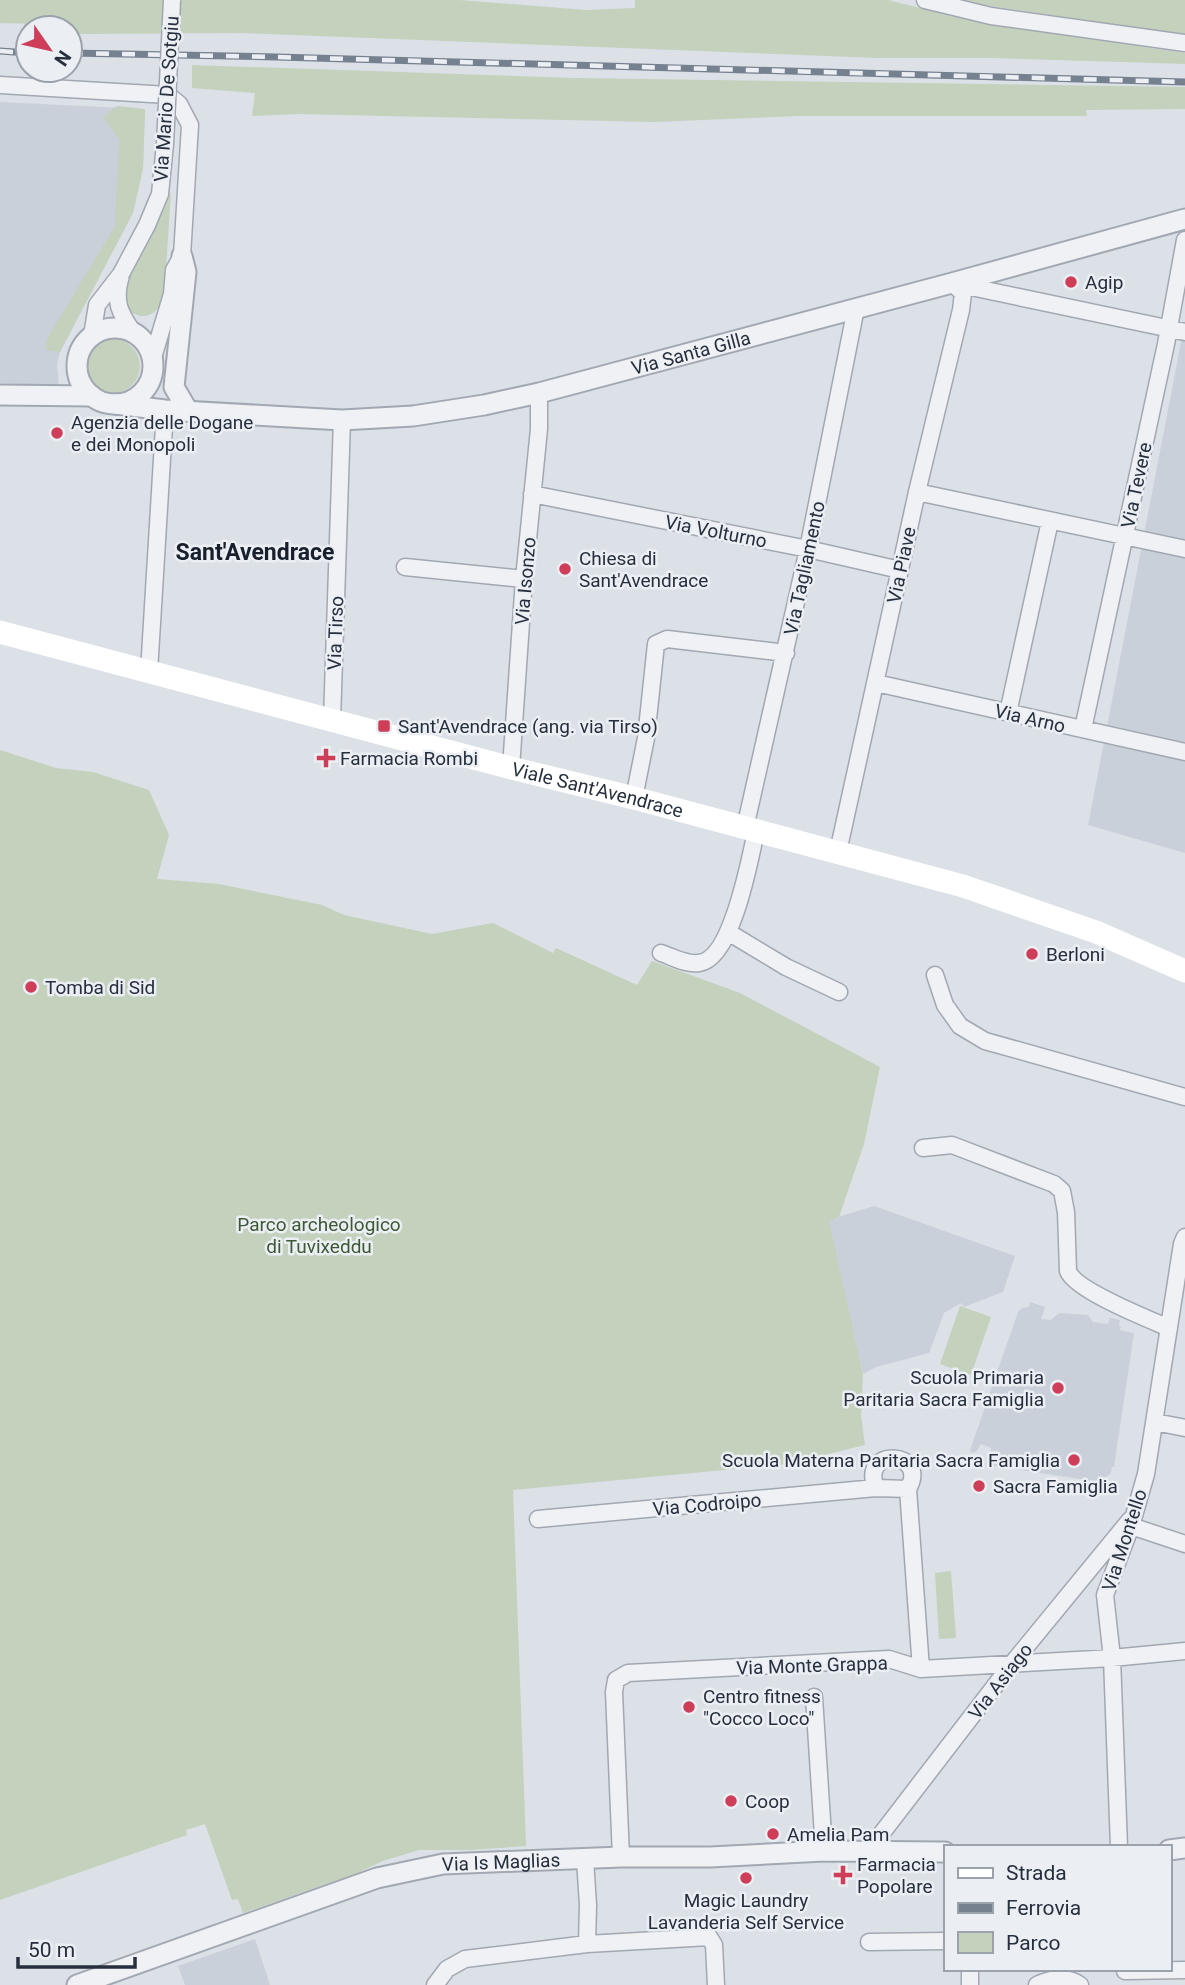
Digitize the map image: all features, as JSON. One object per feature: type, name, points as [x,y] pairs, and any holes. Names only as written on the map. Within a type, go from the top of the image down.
[{"type":"main road","name":"Viale Sant'Avendrace","points":[[0,632],[963,886],[1096,932],[1185,971]]},
{"type":"street","name":"Via Mario De Sotgiu","points":[[92,335],[97,305],[121,274],[160,194],[172,0]]},
{"type":"street","points":[[925,0],[991,16],[1185,43]]},
{"type":"street","points":[[0,85],[168,96],[179,104],[190,125],[182,256],[186,272],[174,387],[188,411]]},
{"type":"street","name":"Via Santa Gilla","points":[[0,395],[92,396],[103,402],[165,410],[342,420],[413,416],[539,393],[1185,219]]},
{"type":"street","name":"Via Tevere","points":[[1083,729],[1124,537],[1177,331],[1185,240]]},
{"type":"street","points":[[152,361],[172,294],[174,270],[182,256]]},
{"type":"street","name":"Via Mario De Sotgiu","points":[[121,274],[117,289],[120,313],[134,334]]},
{"type":"street","points":[[952,283],[1177,331]]},
{"type":"street","name":"Via Piave","points":[[838,852],[917,492],[961,310],[963,293],[952,283]]},
{"type":"street","name":"Via Tagliamento","points":[[662,953],[689,963],[701,963],[712,956],[728,932],[741,896],[750,829],[856,308]]},
{"type":"street","points":[[92,396],[78,377],[79,354],[92,335],[102,330],[124,329],[143,341],[149,350],[152,371],[149,381],[139,394],[115,404]]},
{"type":"street","points":[[149,381],[188,411]]},
{"type":"street","name":"Via Isonzo","points":[[511,768],[524,579],[539,429],[539,393]]},
{"type":"street","points":[[149,672],[165,410]]},
{"type":"street","name":"Via Tirso","points":[[332,720],[342,420]]},
{"type":"street","points":[[917,492],[1185,549]]},
{"type":"street","name":"Via Volturno","points":[[532,494],[900,570]]},
{"type":"street","points":[[1008,713],[1050,521]]},
{"type":"street","points":[[405,567],[524,579]]},
{"type":"street","points":[[634,798],[646,738],[656,644],[667,639],[786,653]]},
{"type":"street","name":"Via Arno","points":[[876,683],[1185,752]]},
{"type":"street","points":[[728,932],[786,967],[839,992]]},
{"type":"street","points":[[935,975],[944,1005],[960,1026],[985,1041],[1185,1097]]},
{"type":"street","points":[[923,1148],[953,1145],[1054,1184],[1062,1191],[1066,1212],[1068,1271],[1071,1278],[1089,1290],[1169,1328]]},
{"type":"street","name":"Via Montello","points":[[1119,1845],[1112,1658],[1105,1595],[1146,1474],[1185,1237]]},
{"type":"street","points":[[1155,1422],[1185,1428]]},
{"type":"street","points":[[876,1488],[873,1482],[874,1470],[882,1460],[894,1457],[905,1461],[909,1466],[912,1478],[908,1489],[921,1669]]},
{"type":"street","name":"Via Codroipo","points":[[538,1520],[876,1488],[908,1489]]},
{"type":"street","points":[[1132,1521],[1185,1544]]},
{"type":"street","name":"Via Asiago","points":[[878,1851],[882,1833],[1011,1665],[1132,1521]]},
{"type":"street","name":"Via Monte Grappa","points":[[621,1857],[614,1692],[616,1680],[628,1674],[889,1659],[921,1669],[1011,1665],[1185,1651]]},
{"type":"street","points":[[814,1697],[824,1851]]},
{"type":"street","name":"Via Is Maglias","points":[[77,1985],[377,1878],[443,1864],[621,1857],[710,1857],[824,1851],[944,1852]]},
{"type":"street","points":[[584,1859],[588,1905],[587,1944]]},
{"type":"street","points":[[435,1985],[447,1969],[465,1959],[587,1944],[709,1937],[714,1945],[716,1985]]},
{"type":"street","points":[[869,1942],[944,1941]]},
{"type":"street","points":[[1126,1975],[1185,1970]]},
{"type":"street","points":[[1037,1985],[1045,1981],[1068,1978],[1080,1985]]},
{"type":"shaded area","points":[[0,102],[145,109],[143,168],[133,212],[60,352],[57,364],[59,387],[0,383]]},
{"type":"shaded area","points":[[1182,337],[1185,338],[1185,853],[1088,825]]},
{"type":"shaded area","points":[[874,1206],[1015,1256],[1003,1292],[964,1307],[961,1303],[944,1313],[929,1353],[876,1367],[863,1374],[828,1220]]},
{"type":"shaded area","name":"Scuola Primaria Paritaria Sacra Famiglia","points":[[1030,1302],[1045,1307],[1041,1319],[1051,1320],[1059,1313],[1088,1315],[1093,1322],[1108,1324],[1110,1318],[1120,1320],[1120,1330],[1134,1333],[1114,1467],[1100,1482],[989,1465],[991,1448],[981,1444],[976,1452],[972,1453],[970,1450],[1018,1312],[1029,1307]]},
{"type":"shaded area","points":[[255,1939],[270,1985],[185,1985],[178,1966]]},
{"type":"green space","points":[[0,0],[459,0],[586,10],[635,8],[635,0],[888,0],[981,23],[1185,53],[1185,64],[993,58],[878,58],[241,33],[84,34],[84,14],[14,14],[14,23],[0,23]]},
{"type":"green space","points":[[961,0],[1185,0],[1185,35],[971,3]]},
{"type":"green space","points":[[192,65],[574,78],[1185,87],[1185,109],[1086,110],[1087,116],[798,116],[654,122],[297,114],[252,116],[255,93],[192,88]]},
{"type":"green space","points":[[117,106],[145,109],[143,168],[133,213],[60,352],[45,350],[48,337],[115,226],[119,140],[103,117]]},
{"type":"green space","points":[[171,193],[166,268],[168,272],[163,296],[153,313],[138,315],[126,305],[128,282]]},
{"type":"green space","points":[[113,339],[132,347],[140,366],[132,385],[113,393],[94,385],[86,366],[94,347]]},
{"type":"green space","name":"Parco archeologico di Tuvixeddu","points":[[0,750],[56,768],[93,772],[149,790],[169,835],[157,879],[219,884],[322,905],[344,915],[432,934],[493,923],[553,953],[556,948],[637,985],[652,961],[740,993],[880,1067],[864,1144],[839,1217],[829,1221],[863,1374],[861,1416],[865,1445],[788,1464],[513,1490],[526,1846],[419,1850],[243,1913],[238,1899],[232,1900],[205,1824],[186,1830],[187,1835],[0,1900]]},
{"type":"green space","points":[[960,1306],[991,1317],[971,1375],[940,1364]]},
{"type":"green space","points":[[951,1571],[956,1638],[939,1639],[935,1573]]},
{"type":"railway","points":[[0,51],[14,52]]},
{"type":"railway","points":[[84,53],[1185,82]]},
{"type":"place","name":"Agip","points":[[1071,282]]},
{"type":"place","name":"Agenzia delle Dogane e dei Monopoli","points":[[57,433]]},
{"type":"place","name":"Chiesa di Sant'Avendrace","points":[[565,569]]},
{"type":"place","name":"Sant'Avendrace (ang. via Tirso)","points":[[384,726]]},
{"type":"place","name":"Farmacia Rombi","points":[[326,758]]},
{"type":"place","name":"Berloni","points":[[1032,954]]},
{"type":"place","name":"Tomba di Sid","points":[[31,987]]},
{"type":"place","name":"Scuola Primaria Paritaria Sacra Famiglia","points":[[1058,1388]]},
{"type":"place","name":"Scuola Materna Paritaria Sacra Famiglia","points":[[1074,1460]]},
{"type":"place","name":"Sacra Famiglia","points":[[979,1486]]},
{"type":"place","name":"Centro fitness \"Cocco Loco\"","points":[[689,1707]]},
{"type":"place","name":"Coop","points":[[731,1801]]},
{"type":"place","name":"Amelia Pam","points":[[773,1834]]},
{"type":"place","name":"Farmacia Popolare","points":[[843,1875]]},
{"type":"place","name":"Magic Laundry Lavanderia Self Service","points":[[746,1878]]},
{"type":"district","name":"Sant'Avendrace","points":[[255,552]]}]
